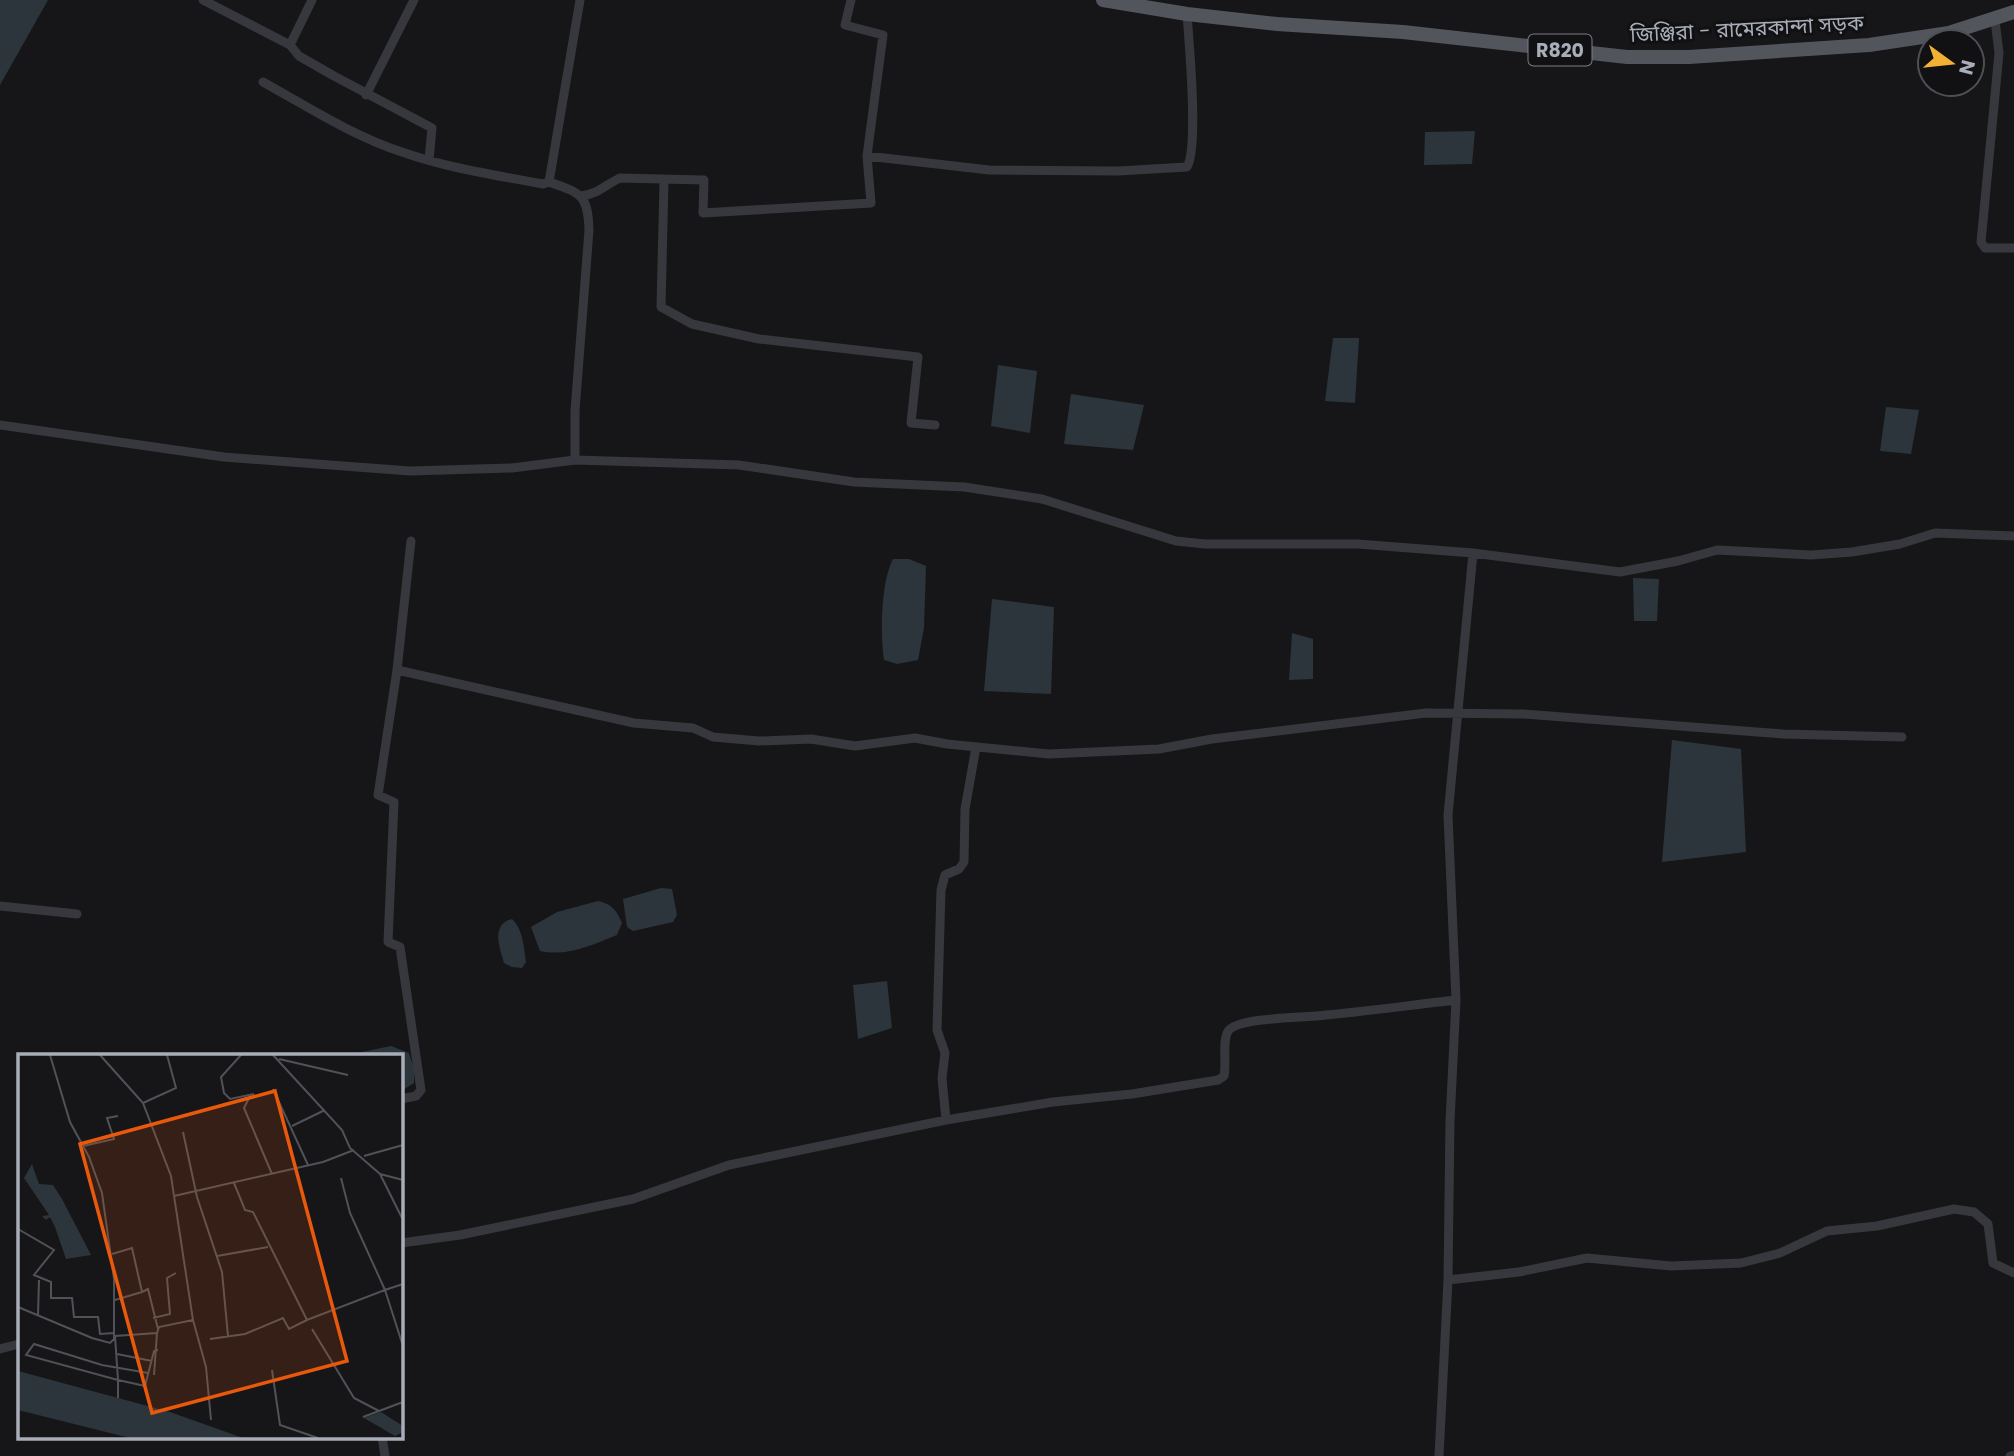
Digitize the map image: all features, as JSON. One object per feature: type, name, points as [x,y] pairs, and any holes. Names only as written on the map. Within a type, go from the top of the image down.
[{"type":"main road","name":"জিঞ্জিরা - রামেরকান্দা সড়ক","points":[[1103,0],[1187,14],[1277,24],[1403,32],[1627,57],[1689,57],[1832,49],[1939,35],[2014,12]]},
{"type":"street","points":[[203,0],[290,45],[299,55],[366,95],[432,128],[429,160]]},
{"type":"street","points":[[290,45],[312,0]]},
{"type":"street","points":[[366,95],[414,0]]},
{"type":"street","points":[[549,182],[580,0]]},
{"type":"street","points":[[581,196],[599,192],[620,178],[704,180],[703,213],[871,203],[867,156],[883,35],[845,25],[851,0]]},
{"type":"street","points":[[867,156],[989,170],[1118,171],[1187,167],[1192,159],[1187,14]]},
{"type":"street","points":[[1995,20],[1998,53],[1981,242],[1985,247],[2014,248]]},
{"type":"street","points":[[263,82],[348,129],[401,152],[466,170],[542,184],[549,182],[581,196],[588,208],[589,230],[575,411],[575,460]]},
{"type":"street","points":[[664,181],[660,307],[692,324],[758,339],[918,357],[911,423],[935,425]]},
{"type":"street","points":[[0,425],[223,457],[410,471],[512,468],[575,460],[739,465],[854,482],[964,487],[1042,499],[1177,541],[1205,544],[1358,544],[1473,553],[1620,572],[1678,561],[1717,550],[1811,555],[1900,544],[1934,533],[2014,536]]},
{"type":"street","points":[[402,1099],[416,1096],[421,1090],[400,947],[388,942],[394,802],[378,794],[397,670],[411,541]]},
{"type":"street","points":[[1439,1456],[1448,1280],[1455,1000],[1448,815],[1473,553]]},
{"type":"street","points":[[397,670],[635,723],[693,728],[713,737],[759,741],[811,738],[855,746],[915,738],[1049,754],[1159,749],[1225,737],[1426,713],[1522,714],[1783,734],[1902,737]]},
{"type":"street","points":[[946,1120],[942,1078],[944,1053],[937,1030],[941,890],[946,875],[959,869],[964,862],[965,809],[975,747]]},
{"type":"street","points":[[0,905],[77,914]]},
{"type":"street","points":[[402,1243],[460,1235],[633,1199],[729,1164],[946,1120],[1053,1102],[1132,1094],[1218,1080],[1224,1076],[1226,1068],[1225,1036],[1228,1030],[1245,1022],[1455,1000]]},
{"type":"street","points":[[1448,1280],[1519,1272],[1587,1258],[1671,1266],[1741,1264],[1780,1253],[1827,1231],[1877,1226],[1954,1209],[1974,1212],[1988,1224],[1993,1262],[2014,1273]]},
{"type":"street","points":[[0,1349],[18,1343]]},
{"type":"street","points":[[382,1438],[385,1456]]},
{"type":"shaded area","points":[[0,0],[48,0],[0,85]]},
{"type":"shaded area","points":[[1475,131],[1472,164],[1424,165],[1425,132]]},
{"type":"shaded area","points":[[1333,338],[1359,338],[1355,403],[1325,401]]},
{"type":"shaded area","points":[[998,365],[1037,371],[1030,433],[991,426]]},
{"type":"shaded area","points":[[1071,394],[1144,405],[1133,450],[1064,444]]},
{"type":"shaded area","points":[[1886,407],[1919,410],[1911,454],[1880,451]]},
{"type":"shaded area","points":[[893,559],[909,559],[926,566],[924,628],[918,660],[897,664],[884,660],[882,636],[884,594]]},
{"type":"shaded area","points":[[1633,578],[1659,579],[1657,621],[1634,621]]},
{"type":"shaded area","points":[[992,599],[1054,607],[1051,694],[984,691]]},
{"type":"shaded area","points":[[1292,633],[1313,639],[1313,679],[1289,680]]},
{"type":"shaded area","points":[[1672,740],[1741,749],[1746,852],[1662,862]]},
{"type":"shaded area","points":[[661,888],[672,889],[677,915],[673,922],[633,931],[627,927],[623,899]]},
{"type":"shaded area","points":[[598,901],[610,906],[618,915],[622,923],[617,935],[570,951],[540,951],[531,927],[557,912]]},
{"type":"shaded area","points":[[512,919],[519,928],[524,945],[526,962],[522,968],[504,963],[499,944],[501,926]]},
{"type":"shaded area","points":[[887,981],[892,1028],[858,1039],[853,985]]},
{"type":"shaded area","points":[[391,1046],[409,1053],[414,1069],[414,1083],[402,1090],[402,1054],[353,1054]]}]
